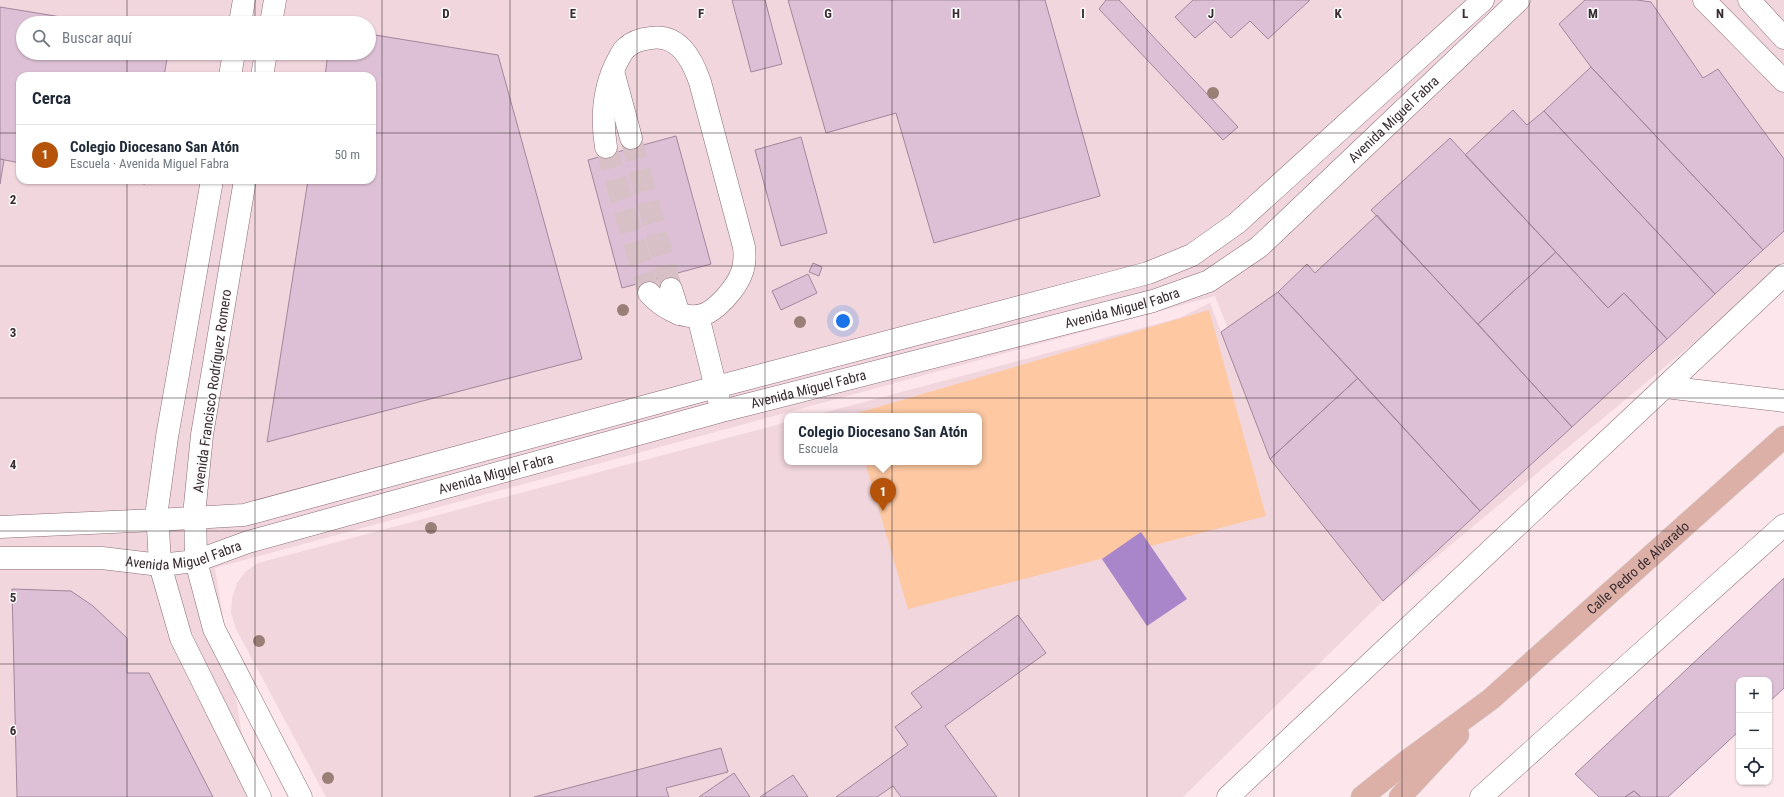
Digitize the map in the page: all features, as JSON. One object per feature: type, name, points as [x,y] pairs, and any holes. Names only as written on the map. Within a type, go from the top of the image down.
[{"type":"main road","name":"Calle Pedro de Alvarado","points":[[1400,797],[1491,699],[1784,437]]},
{"type":"main road","name":"Calle Pedro de Alvarado","points":[[1362,797],[1407,761],[1491,699]]},
{"type":"street","points":[[241,16],[244,0]]},
{"type":"street","points":[[272,16],[275,0]]},
{"type":"street","name":"Avenida Miguel Fabra","points":[[0,527],[244,515],[716,387],[1148,274],[1192,255],[1238,223],[1483,0]]},
{"type":"street","name":"Avenida Miguel Fabra","points":[[0,558],[102,558],[160,565],[196,561],[248,542],[722,411],[1153,301],[1209,280],[1259,247],[1519,0]]},
{"type":"street","points":[[1704,0],[1784,82]]},
{"type":"street","points":[[1750,0],[1784,38]]},
{"type":"street","points":[[606,147],[604,133],[604,101],[613,70],[625,48],[639,39],[657,37],[673,41],[686,51],[694,64],[744,247],[745,260],[736,286],[714,309],[688,315],[657,302],[649,293]]},
{"type":"street","points":[[1765,63],[1784,45]]},
{"type":"street","points":[[231,72],[233,60]]},
{"type":"street","points":[[263,72],[265,60]]},
{"type":"street","points":[[613,70],[631,138]]},
{"type":"street","points":[[211,184],[167,437],[157,509],[160,565],[181,638],[260,797]]},
{"type":"street","name":"Avenida Francisco Rodríguez Romero","points":[[244,184],[202,436],[196,517],[196,561],[214,629],[301,797]]},
{"type":"street","points":[[1228,797],[1784,275]]},
{"type":"street","points":[[672,288],[688,315],[716,387],[722,411]]},
{"type":"street","points":[[1665,387],[1784,401]]},
{"type":"street","points":[[1481,797],[1784,525]]},
{"type":"shaded area","points":[[0,0],[1784,0],[1784,268],[1394,592],[1276,451],[1215,296],[215,568],[252,797],[0,797]]},
{"type":"shaded area","points":[[1210,303],[1270,459],[1383,601],[1183,797],[326,797],[236,629],[231,613],[232,598],[237,583],[245,572],[258,563],[784,423],[784,465],[982,465],[982,413],[822,413],[1179,318]]},
{"type":"shaded area","points":[[1209,310],[1266,516],[908,609],[866,465],[982,465],[982,413],[858,413]]},
{"type":"shaded area","points":[[1141,532],[1187,599],[1147,626],[1102,559]]},
{"type":"building","points":[[732,0],[765,0],[782,64],[751,72]]},
{"type":"building","points":[[788,0],[1045,0],[1100,196],[934,243],[896,113],[826,133]]},
{"type":"building","points":[[1106,0],[1119,0],[1238,127],[1223,140],[1099,9]]},
{"type":"building","points":[[1193,0],[1310,0],[1268,39],[1250,21],[1231,38],[1215,21],[1195,38],[1175,17]]},
{"type":"building","points":[[1585,0],[1637,0],[1651,2],[1703,78],[1718,69],[1784,159],[1784,231],[1763,250],[1591,67],[1559,24]]},
{"type":"building","points":[[0,7],[55,16],[16,16],[16,60],[167,60],[165,72],[16,72],[16,162],[0,159]]},
{"type":"building","points":[[376,35],[498,55],[582,359],[267,442],[307,184],[376,184],[376,72],[326,72],[327,60],[376,60]]},
{"type":"building","points":[[1591,67],[1763,250],[1715,294],[1544,111]]},
{"type":"building","points":[[1513,110],[1527,125],[1544,111],[1715,294],[1667,339],[1624,293],[1608,308],[1465,155]]},
{"type":"building","points":[[676,136],[711,264],[622,288],[588,160]]},
{"type":"building","points":[[801,137],[827,233],[781,246],[755,150]]},
{"type":"building","points":[[1450,138],[1556,252],[1478,324],[1371,210]]},
{"type":"building","points":[[0,159],[4,160],[0,184]]},
{"type":"building","points":[[1377,215],[1572,427],[1480,511],[1278,292],[1307,264],[1315,273]]},
{"type":"building","points":[[1556,252],[1608,308],[1624,293],[1667,339],[1572,427],[1478,324]]},
{"type":"building","points":[[813,263],[822,267],[819,276],[809,272]]},
{"type":"building","points":[[808,274],[817,293],[781,310],[772,291]]},
{"type":"building","points":[[1278,292],[1358,378],[1270,459],[1221,332]]},
{"type":"building","points":[[1358,378],[1480,511],[1383,601],[1270,459]]},
{"type":"building","points":[[1784,578],[1784,688],[1772,699],[1772,677],[1736,677],[1736,734],[1668,797],[1641,797],[1634,791],[1625,797],[1599,797],[1575,774]]},
{"type":"building","points":[[12,589],[71,591],[93,606],[127,638],[127,673],[149,673],[213,797],[17,797]]},
{"type":"building","points":[[1018,615],[1046,653],[945,726],[997,797],[901,797],[893,786],[877,797],[836,797],[908,745],[895,727],[922,707],[911,693]]},
{"type":"building","points":[[721,748],[728,772],[666,788],[669,797],[534,797]]},
{"type":"building","points":[[734,773],[750,797],[699,797]]},
{"type":"building","points":[[793,775],[808,797],[760,797]]},
{"type":"building","points":[[1634,791],[1641,797],[1625,797]]},
{"type":"tunnel","points":[[631,138],[671,289]]},
{"type":"tunnel","points":[[606,147],[649,293]]},
{"type":"place","name":"Colegio Diocesano San Atón","points":[[883,511]]}]
